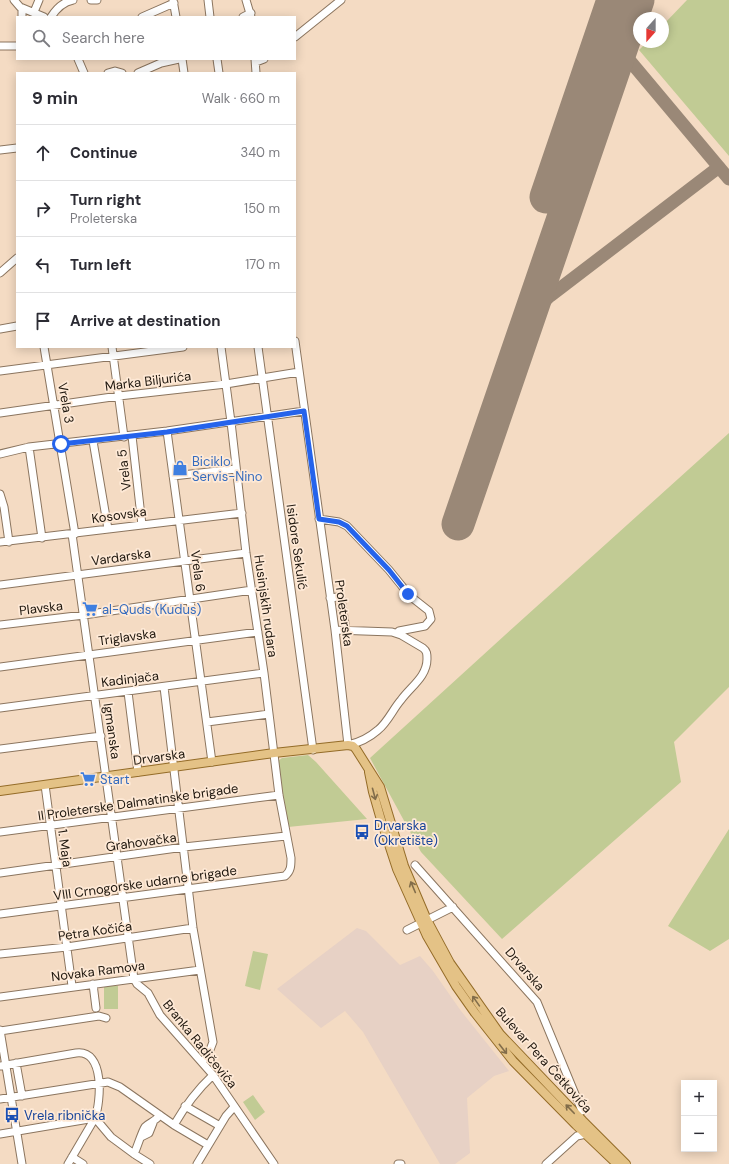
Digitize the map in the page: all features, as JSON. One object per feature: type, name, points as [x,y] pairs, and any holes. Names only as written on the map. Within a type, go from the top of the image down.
[{"type":"main road","points":[[274,754],[348,745]]},
{"type":"main road","name":"Bulevar Pera Ćetkovića","points":[[348,745],[353,746],[368,768],[373,792],[393,855],[456,986],[475,1013],[513,1061],[576,1125],[586,1134],[596,1139],[626,1164]]},
{"type":"main road","name":"Drvarska","points":[[0,791],[274,754]]},
{"type":"main road","name":"Bulevar Pera Ćetkovića","points":[[424,921],[450,963],[500,1034],[617,1164]]},
{"type":"street","points":[[14,0],[18,6],[42,16]]},
{"type":"street","points":[[34,12],[39,0]]},
{"type":"street","points":[[52,16],[56,9],[58,0]]},
{"type":"street","points":[[56,9],[73,0]]},
{"type":"street","points":[[91,0],[97,0]]},
{"type":"street","points":[[208,0],[210,16]]},
{"type":"street","points":[[246,0],[251,15]]},
{"type":"street","points":[[296,36],[341,0]]},
{"type":"street","points":[[144,16],[173,2],[176,16]]},
{"type":"street","points":[[22,8],[22,16]]},
{"type":"street","points":[[0,46],[16,46]]},
{"type":"street","points":[[78,60],[84,72]]},
{"type":"street","points":[[140,72],[161,63],[174,60]]},
{"type":"street","points":[[182,60],[184,72]]},
{"type":"street","points":[[216,60],[219,72]]},
{"type":"street","points":[[255,61],[256,72]]},
{"type":"street","points":[[0,150],[16,148]]},
{"type":"street","points":[[0,273],[16,259]]},
{"type":"street","points":[[0,329],[16,326]]},
{"type":"street","name":"Vrela 3","points":[[44,348],[61,444],[74,534]]},
{"type":"street","name":"Vrela 5","points":[[112,348],[118,396],[128,436],[142,525]]},
{"type":"street","points":[[0,371],[176,348]]},
{"type":"street","name":"Husinjskih rudara","points":[[221,348],[246,553],[264,673],[279,795],[291,858],[290,869]]},
{"type":"street","name":"Isidore Sekulić","points":[[258,348],[313,750]]},
{"type":"street","name":"Proleterska","points":[[296,348],[335,630],[348,745]]},
{"type":"street","name":"Marka Biljurića","points":[[0,413],[118,396],[226,384],[299,372]]},
{"type":"street","points":[[0,454],[29,447],[167,432],[304,411]]},
{"type":"street","name":"Vrela 6","points":[[167,432],[212,762]]},
{"type":"street","points":[[93,441],[108,529]]},
{"type":"street","points":[[29,447],[42,538]]},
{"type":"street","points":[[173,476],[236,469]]},
{"type":"street","points":[[1,498],[9,542]]},
{"type":"street","name":"Kosovska","points":[[0,542],[74,534],[179,519],[242,513]]},
{"type":"street","points":[[319,519],[339,522],[347,526],[389,570],[410,596],[429,611],[431,619],[425,626],[399,631],[397,633]]},
{"type":"street","name":"Igmanska","points":[[74,534],[134,979]]},
{"type":"street","name":"Vardarska","points":[[0,585],[246,553]]},
{"type":"street","name":"Plavska","points":[[0,625],[84,615],[252,590]]},
{"type":"street","points":[[330,598],[338,597],[341,599],[346,630]]},
{"type":"street","points":[[335,630],[397,633],[426,650],[426,668],[420,678],[401,699],[380,729],[368,737],[348,745]]},
{"type":"street","name":"Triglavska","points":[[0,667],[258,632]]},
{"type":"street","name":"Kadinjača","points":[[0,708],[264,673]]},
{"type":"street","points":[[164,687],[193,928],[213,1042],[208,1055],[202,1062]]},
{"type":"street","points":[[128,692],[138,772]]},
{"type":"street","points":[[207,722],[269,714]]},
{"type":"street","points":[[0,749],[101,736]]},
{"type":"street","name":"1. Maja","points":[[44,785],[72,986]]},
{"type":"street","name":"II Proleterske Dalmatinske brigade","points":[[0,832],[279,795]]},
{"type":"street","name":"Grahovačka","points":[[0,873],[184,847],[286,836]]},
{"type":"street","name":"Drvarska","points":[[415,865],[530,992],[540,1006],[582,1111]]},
{"type":"street","name":"VIII Crnogorske udarne brigade","points":[[0,914],[285,876],[289,873],[290,869]]},
{"type":"street","points":[[407,930],[453,907]]},
{"type":"street","name":"Petra Kočića","points":[[0,954],[129,939],[193,928]]},
{"type":"street","name":"Novaka Ramova","points":[[0,996],[200,970]]},
{"type":"street","name":"Branka Radičevića","points":[[134,979],[136,984],[148,993],[160,1015],[213,1075],[274,1164]]},
{"type":"street","points":[[93,984],[96,1008]]},
{"type":"street","points":[[22,1164],[11,1098],[3,1066],[0,1031],[99,1016],[106,1018]]},
{"type":"street","points":[[3,1066],[76,1053],[86,1053],[91,1056],[94,1062],[99,1084],[98,1106],[95,1118],[70,1161],[83,1164]]},
{"type":"street","points":[[16,1063],[22,1096]]},
{"type":"street","points":[[174,1125],[185,1106],[204,1083],[213,1075]]},
{"type":"street","points":[[0,1098],[11,1098],[108,1082],[120,1087],[174,1125],[208,1145]]},
{"type":"street","points":[[185,1106],[220,1126]]},
{"type":"street","points":[[197,1164],[220,1126],[234,1107]]},
{"type":"street","points":[[134,1154],[146,1127],[160,1115]]},
{"type":"street","points":[[0,1134],[95,1118]]},
{"type":"street","points":[[95,1118],[111,1137],[150,1164]]},
{"type":"street","points":[[546,1164],[577,1136],[586,1134]]},
{"type":"shaded area","points":[[357,928],[366,931],[400,965],[420,956],[433,971],[461,1011],[509,1071],[494,1076],[467,1098],[470,1153],[455,1164],[440,1164],[363,1032],[345,1011],[321,1028],[277,989]]},
{"type":"green space","points":[[687,0],[729,0],[729,156],[639,50],[641,48],[669,48],[669,19]]},
{"type":"green space","points":[[729,433],[729,687],[674,742],[681,782],[502,939],[421,852],[370,758]]},
{"type":"green space","points":[[308,755],[367,819],[288,827],[278,761],[282,758]]},
{"type":"green space","points":[[729,829],[729,939],[710,951],[668,926]]},
{"type":"green space","points":[[253,951],[268,954],[260,990],[245,986]]},
{"type":"green space","points":[[104,986],[118,986],[118,1009],[104,1009]]},
{"type":"green space","points":[[253,1095],[265,1112],[255,1120],[243,1102]]},
{"type":"taxiway","points":[[623,45],[624,52],[630,61]]},
{"type":"taxiway","points":[[616,64],[621,60],[630,61],[729,179]]},
{"type":"taxiway","points":[[530,314],[550,296],[719,167]]},
{"type":"taxiway","points":[[540,287],[543,293],[550,296]]},
{"type":"runway","points":[[546,197],[613,0]]},
{"type":"runway","points":[[458,524],[638,0]]},
{"type":"place","name":"Biciklo Servis-Nino","points":[[180,468]]},
{"type":"place","name":"al-Quds (Kudus)","points":[[90,609]]},
{"type":"place","name":"Start","points":[[88,779]]},
{"type":"place","name":"Drvarska (Okretište)","points":[[362,832]]},
{"type":"place","name":"Vrela ribnička","points":[[12,1115]]},
{"type":"route","points":[[61,444],[167,432],[304,411],[319,519],[345,524],[389,570],[408,594]]}]
